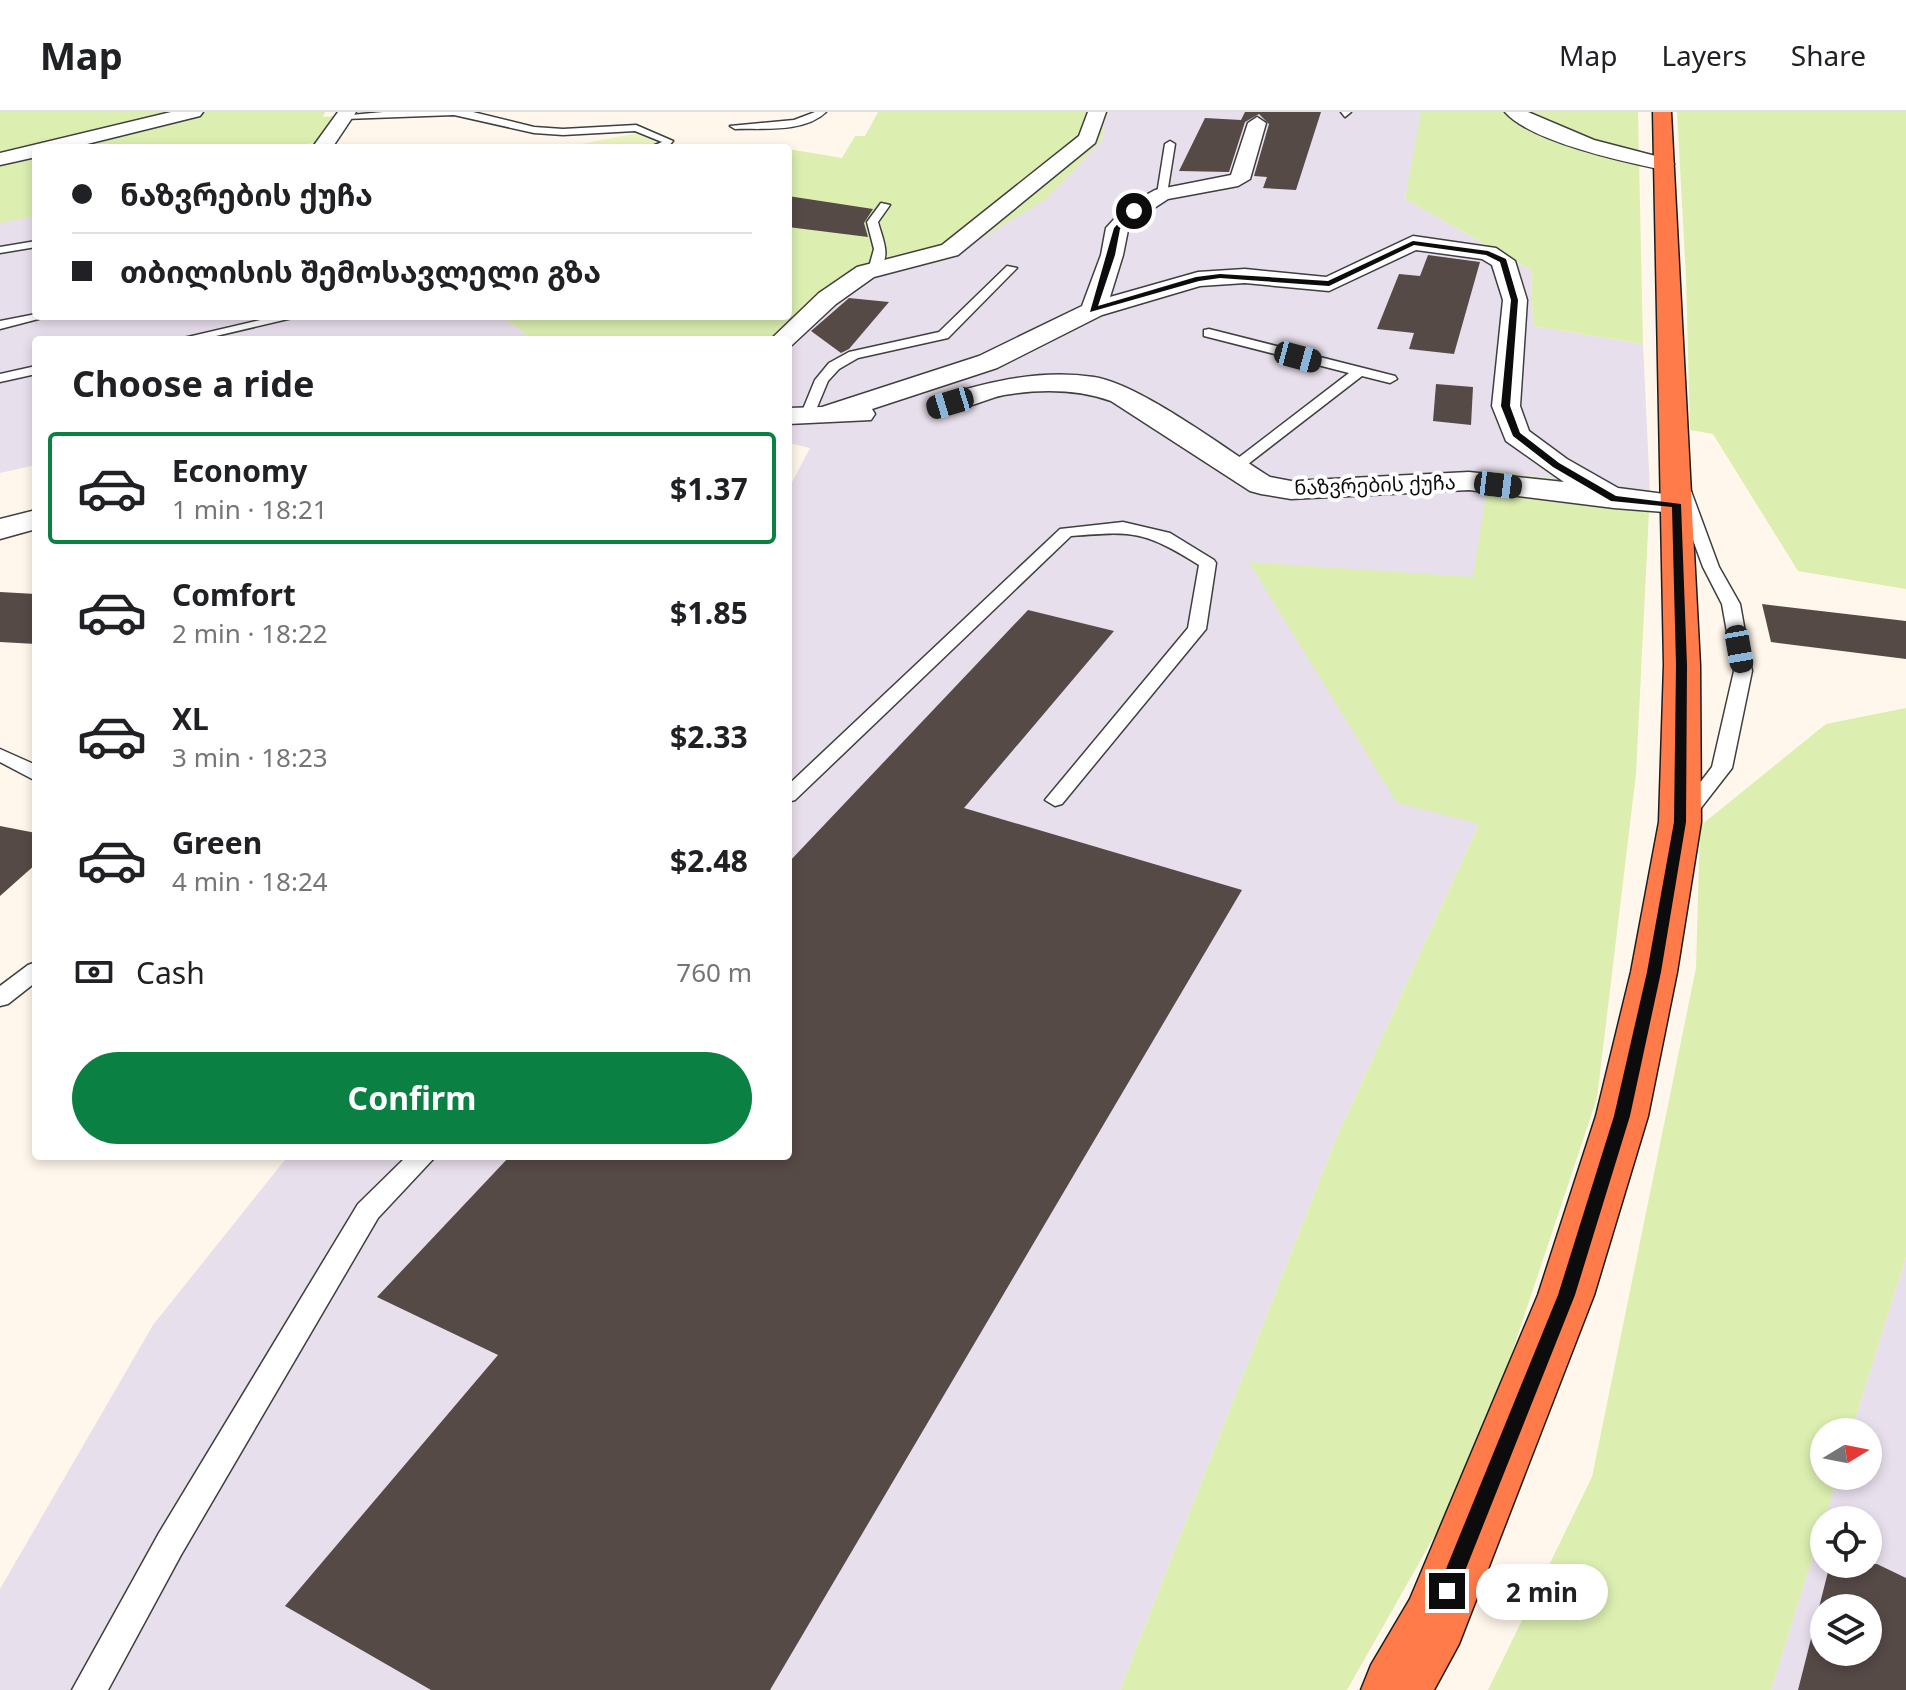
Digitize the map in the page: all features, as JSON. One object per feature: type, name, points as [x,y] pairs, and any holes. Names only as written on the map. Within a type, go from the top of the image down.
[{"type":"highway","points":[[1396,1690],[1435,1621],[1566,1295],[1622,1116],[1654,972],[1680,822],[1682,665],[1662,112]]},
{"type":"street","points":[[63,144],[194,112]]},
{"type":"street","points":[[787,336],[828,298],[875,267],[932,258],[950,250],[1088,139],[1097,112]]},
{"type":"street","points":[[1514,112],[1570,140],[1598,150],[1664,164]]},
{"type":"street","points":[[325,144],[346,114]]},
{"type":"street","points":[[1093,310],[1112,255],[1117,228],[1134,211],[1162,194],[1238,180],[1243,175],[1257,123]]},
{"type":"street","points":[[0,159],[32,152]]},
{"type":"street","name":"ნაზვრების ქუჩა","points":[[809,415],[988,362],[1093,310],[1198,279],[1220,276],[1329,284],[1413,243],[1488,253],[1503,261],[1515,300],[1506,406],[1516,435],[1556,465],[1614,499]]},
{"type":"street","name":"ნაზვრების ქუჩა","points":[[809,415],[902,414],[925,411],[1000,387],[1049,383],[1093,385],[1121,395],[1261,485],[1291,490],[1469,481],[1614,499],[1676,489]]},
{"type":"street","points":[[0,529],[32,520]]},
{"type":"lane","points":[[346,114],[470,112]]},
{"type":"lane","points":[[735,126],[789,123],[817,117],[821,112]]},
{"type":"lane","points":[[456,113],[534,130],[563,132],[636,128],[668,141],[666,144]]},
{"type":"lane","points":[[1162,194],[1170,144]]},
{"type":"lane","points":[[875,267],[882,246],[872,222],[885,205]]},
{"type":"lane","points":[[0,250],[32,245]]},
{"type":"lane","points":[[809,415],[822,380],[834,366],[854,355],[943,335],[1011,268]]},
{"type":"lane","points":[[0,325],[32,318]]},
{"type":"lane","points":[[200,336],[276,320]]},
{"type":"lane","points":[[1209,333],[1390,379]]},
{"type":"lane","points":[[0,378],[32,371]]},
{"type":"lane","points":[[1234,468],[1357,373]]},
{"type":"lane","points":[[1676,489],[1731,604],[1743,671],[1722,768],[1680,822]]},
{"type":"lane","points":[[792,792],[1066,532],[1123,527],[1164,536],[1208,563],[1197,629],[1055,800]]},
{"type":"lane","points":[[0,755],[32,772]]},
{"type":"lane","points":[[0,998],[32,973]]},
{"type":"lane","points":[[89,1690],[178,1531],[368,1211],[419,1160]]},
{"type":"shaded area","points":[[1110,112],[1422,112],[1405,199],[1531,270],[1533,326],[1643,344],[1650,491],[1490,471],[1479,824],[1334,1144],[1120,1690],[0,1690],[0,1589],[153,1325],[285,1160],[792,1160],[792,482],[810,448],[792,444],[792,343],[836,294],[1102,140],[1105,117]]},
{"type":"shaded area","points":[[32,217],[32,320],[506,320],[528,336],[32,336],[32,466],[0,473],[0,222]]},
{"type":"shaded area","points":[[1906,1257],[1906,1690],[1771,1690],[1810,1565],[1810,1578],[1882,1578],[1882,1506],[1828,1506],[1834,1490],[1882,1490],[1882,1418],[1855,1418]]},
{"type":"green space","points":[[0,112],[182,112],[50,144],[32,144],[32,148],[0,156]]},
{"type":"green space","points":[[203,112],[325,112],[323,117],[335,116],[315,143],[306,144],[77,144]]},
{"type":"green space","points":[[878,112],[1110,112],[1105,117],[1102,140],[1046,199],[942,262],[869,275],[836,294],[792,343],[792,336],[528,336],[506,320],[792,320],[792,150],[842,158],[855,136],[865,136]]},
{"type":"green space","points":[[1421,112],[1638,112],[1643,344],[1533,326],[1531,270],[1405,199]]},
{"type":"green space","points":[[1677,112],[1906,112],[1906,589],[1798,571],[1713,434],[1690,430]]},
{"type":"green space","points":[[637,133],[658,143],[653,144],[581,144]]},
{"type":"green space","points":[[32,155],[32,217],[0,223],[0,163]]},
{"type":"green space","points":[[1490,471],[1650,491],[1636,774],[1597,1098],[1474,1466],[1347,1690],[1120,1690],[1334,1144],[1479,824],[1397,803],[1249,562],[1473,577]]},
{"type":"green space","points":[[1906,708],[1906,1257],[1855,1418],[1810,1418],[1810,1490],[1834,1490],[1829,1506],[1810,1506],[1810,1565],[1771,1690],[1488,1690],[1592,1477],[1696,968],[1700,826],[1826,724]]},
{"type":"building","points":[[1245,112],[1321,112],[1296,190],[1263,188],[1267,177],[1254,176],[1269,124],[1259,114],[1245,122],[1229,172],[1179,171],[1205,118],[1241,120]]},
{"type":"building","points":[[792,197],[873,209],[864,223],[868,237],[792,228]]},
{"type":"building","points":[[1428,255],[1480,262],[1454,354],[1409,349],[1414,333],[1377,329],[1399,274],[1420,276]]},
{"type":"building","points":[[849,298],[889,302],[849,349],[841,353],[811,331]]},
{"type":"building","points":[[1436,384],[1473,387],[1471,425],[1433,421]]},
{"type":"building","points":[[0,592],[32,594],[32,644],[0,642]]},
{"type":"building","points":[[1762,604],[1906,621],[1906,659],[1771,642]]},
{"type":"building","points":[[1028,610],[1114,631],[964,808],[1242,890],[770,1690],[431,1690],[285,1606],[498,1355],[377,1297],[506,1160],[792,1160],[792,859]]},
{"type":"building","points":[[0,826],[32,832],[32,868],[0,896]]},
{"type":"building","points":[[1882,1566],[1906,1578],[1906,1690],[1798,1690],[1810,1643],[1810,1666],[1882,1666],[1882,1594],[1822,1594],[1826,1578],[1882,1578]]},
{"type":"route","points":[[1134,211],[1117,228],[1112,255],[1093,310],[1198,279],[1220,276],[1329,284],[1413,243],[1488,253],[1503,261],[1515,300],[1506,406],[1516,435],[1556,465],[1614,499],[1677,504],[1682,665],[1680,822],[1654,972],[1622,1116],[1566,1295],[1447,1591]]}]
